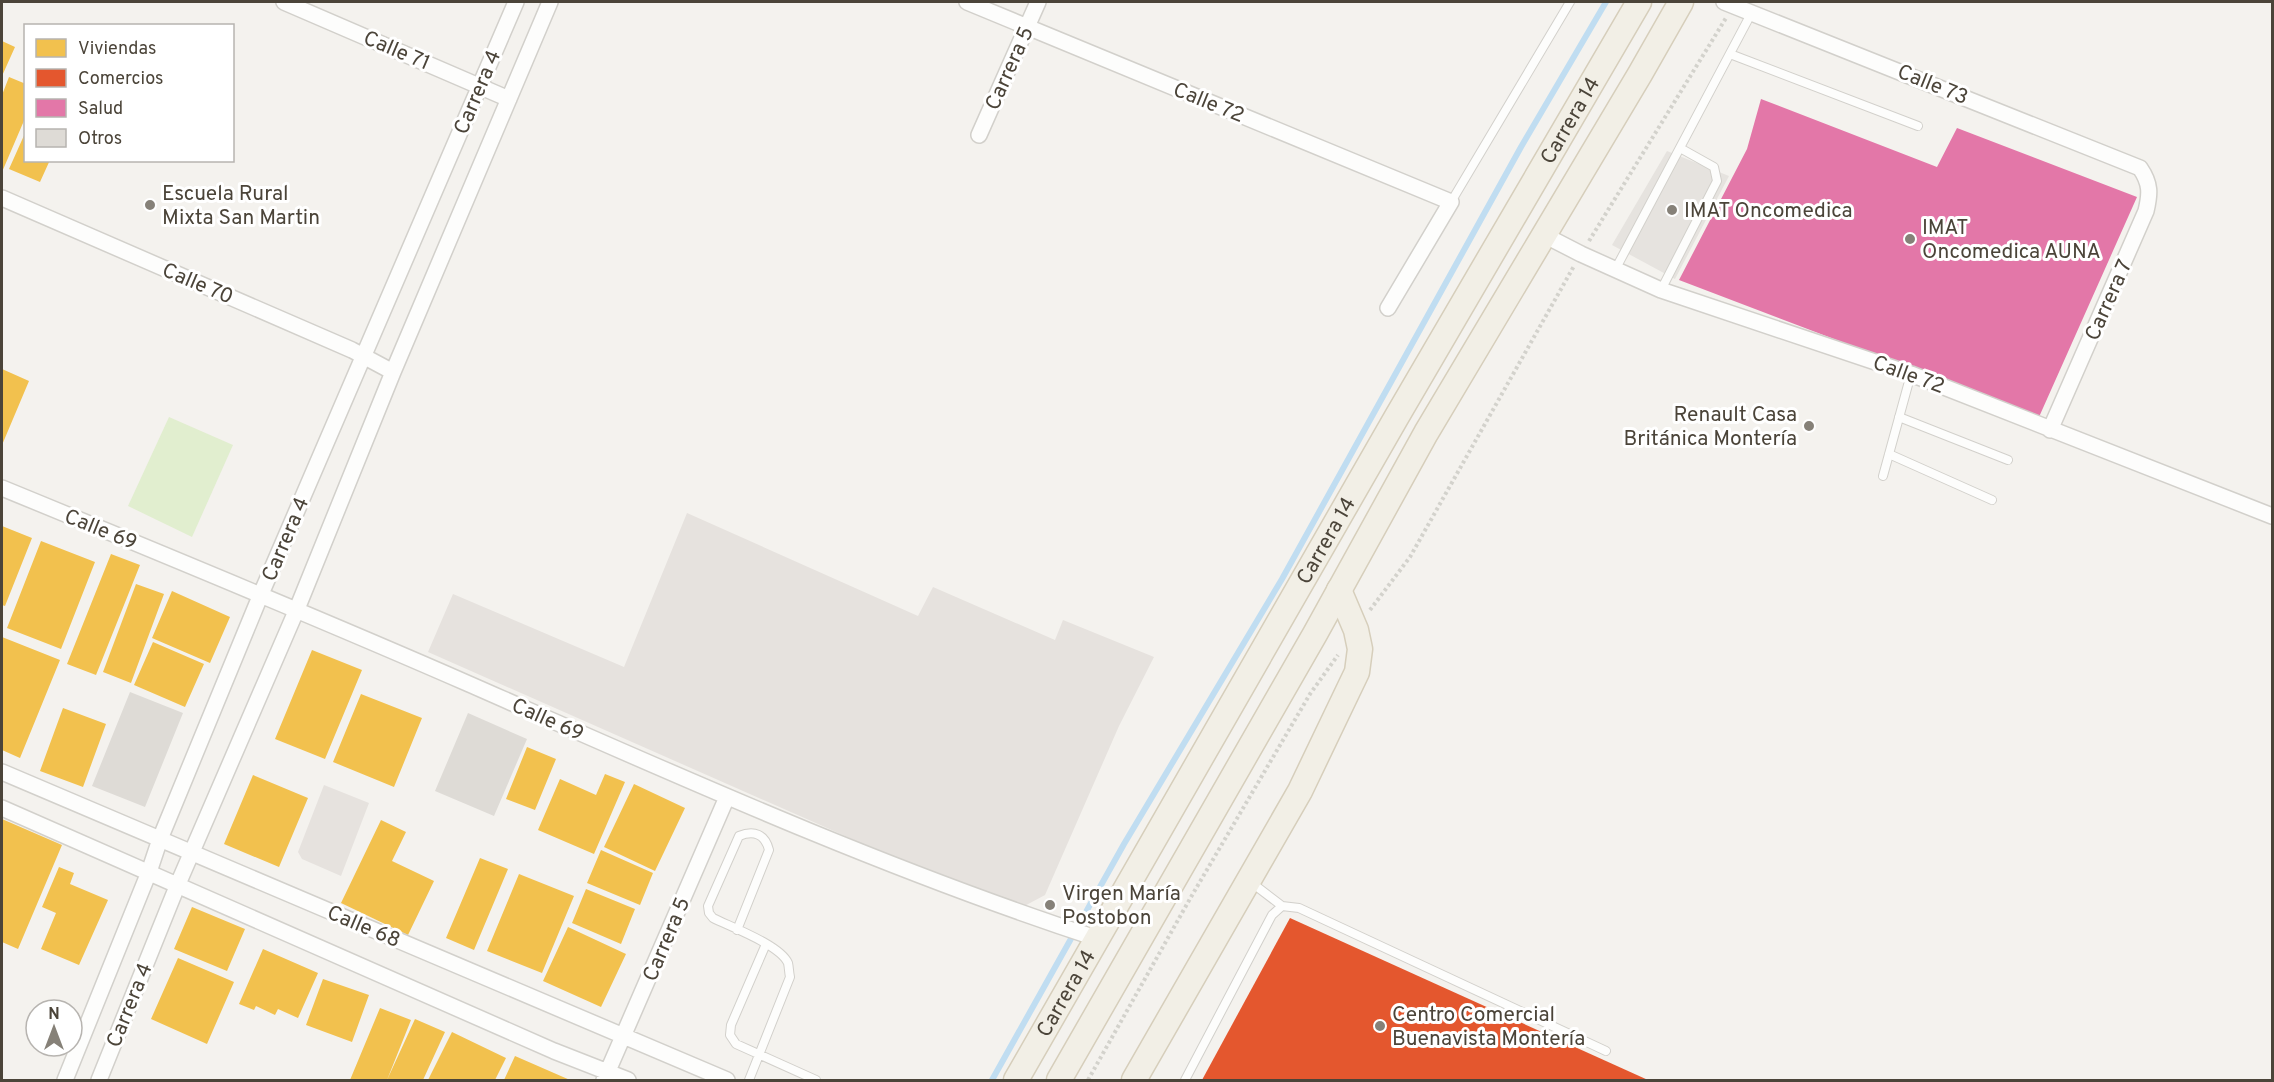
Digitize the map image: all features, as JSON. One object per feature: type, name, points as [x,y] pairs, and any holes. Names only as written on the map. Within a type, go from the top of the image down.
[{"type":"main road","name":"Carrera 14","points":[[1016,1080],[1089,935],[1396,418],[1639,2]]},
{"type":"main road","name":"Carrera 14","points":[[1059,1080],[1426,433],[1681,2]]},
{"type":"main road","points":[[1134,1080],[1300,791],[1358,672],[1360,649],[1356,630],[1339,590]]},
{"type":"street","name":"Calle 71","points":[[284,2],[509,99]]},
{"type":"street","name":"Carrera 4","points":[[65,1080],[149,872],[160,839],[261,594],[516,2]]},
{"type":"street","name":"Carrera 4","points":[[99,1080],[191,852],[297,609],[393,372],[550,2]]},
{"type":"street","name":"Calle 72","points":[[967,2],[1451,202]]},
{"type":"street","name":"Carrera 5","points":[[979,135],[1038,2]]},
{"type":"street","name":"Calle 73","points":[[1729,3],[2140,168]]},
{"type":"street","name":"Carrera 7","points":[[2050,430],[2146,211],[2150,192],[2148,179],[2140,168]]},
{"type":"street","name":"Calle 70","points":[[2,198],[365,356],[393,372]]},
{"type":"street","points":[[1388,308],[1451,202]]},
{"type":"street","name":"Calle 72","points":[[1544,235],[1661,290],[1911,374],[2272,516]]},
{"type":"street","name":"Calle 69","points":[[2,488],[297,609],[727,797],[1015,911],[1089,935]]},
{"type":"street","name":"Calle 68","points":[[2,772],[727,1080]]},
{"type":"street","name":"Carrera 5","points":[[606,1076],[727,797]]},
{"type":"street","name":"Calle 68","points":[[2,808],[178,884],[606,1076],[628,1080]]},
{"type":"lane","points":[[1451,202],[1570,2]]},
{"type":"lane","points":[[1615,270],[1752,12]]},
{"type":"lane","points":[[1730,54],[1918,126]]},
{"type":"lane","points":[[1661,290],[1717,181],[1714,167],[1680,148]]},
{"type":"lane","points":[[1883,476],[1911,374]]},
{"type":"lane","points":[[1899,417],[2008,460]]},
{"type":"lane","points":[[1889,454],[1992,500]]},
{"type":"lane","points":[[737,930],[769,850],[767,841],[759,834],[749,832],[739,836],[708,906],[713,918],[737,930],[766,944],[781,954],[788,963],[789,977],[749,1080]]},
{"type":"lane","points":[[1248,880],[1282,906],[1299,908],[1606,1051]]},
{"type":"lane","points":[[1185,1080],[1272,915],[1282,906]]},
{"type":"lane","points":[[766,944],[731,1025],[730,1035],[736,1044],[816,1080]]},
{"type":"path","points":[[1088,1080],[1191,897],[1310,694],[1410,557],[1581,254],[1729,3]]},
{"type":"shaded area","name":"IMAT Oncomedica","points":[[1667,151],[1729,176],[1675,279],[1612,245]]},
{"type":"shaded area","points":[[687,513],[918,616],[933,587],[1055,640],[1063,620],[1154,657],[1119,726],[1045,895],[1015,911],[428,652],[453,594],[624,667]]},
{"type":"shaded area","points":[[324,785],[369,803],[341,876],[302,859],[298,852]]},
{"type":"green space","points":[[169,417],[233,445],[192,537],[128,506]]},
{"type":"building: Viviendas","points":[[2,41],[15,47],[2,76]]},
{"type":"building: Viviendas","points":[[9,77],[24,83],[24,121],[2,172],[2,95]]},
{"type":"building: Viviendas","points":[[24,135],[24,162],[49,162],[40,182],[9,169]]},
{"type":"building: Viviendas","points":[[2,369],[29,381],[2,445]]},
{"type":"building: Viviendas","points":[[2,526],[32,538],[5,606],[2,605]]},
{"type":"building: Viviendas","points":[[41,541],[95,562],[61,649],[7,628]]},
{"type":"building: Viviendas","points":[[111,554],[140,565],[96,675],[67,664]]},
{"type":"building: Viviendas","points":[[136,584],[164,594],[131,683],[103,672]]},
{"type":"building: Viviendas","points":[[172,591],[230,617],[210,663],[152,638]]},
{"type":"building: Viviendas","points":[[2,637],[60,660],[20,758],[2,750]]},
{"type":"building: Viviendas","points":[[153,642],[204,664],[185,707],[134,685]]},
{"type":"building: Viviendas","points":[[312,650],[362,670],[325,759],[275,739]]},
{"type":"building: Viviendas","points":[[361,694],[422,718],[394,787],[333,762]]},
{"type":"building: Viviendas","points":[[63,708],[106,724],[83,787],[40,771]]},
{"type":"building: Viviendas","points":[[527,747],[556,759],[535,810],[506,799]]},
{"type":"building: Viviendas","points":[[605,774],[625,782],[594,854],[538,830],[560,779],[596,795]]},
{"type":"building: Viviendas","points":[[253,775],[308,798],[279,867],[224,844]]},
{"type":"building: Viviendas","points":[[634,784],[685,808],[655,871],[604,847]]},
{"type":"building: Viviendas","points":[[2,819],[62,845],[18,949],[2,942]]},
{"type":"building: Viviendas","points":[[381,820],[406,832],[392,861],[434,881],[408,935],[341,903]]},
{"type":"building: Viviendas","points":[[601,850],[653,873],[640,905],[587,883]]},
{"type":"building: Viviendas","points":[[480,858],[508,869],[474,950],[446,938]]},
{"type":"building: Viviendas","points":[[59,867],[74,873],[70,884],[108,900],[79,965],[41,949],[56,913],[42,907]]},
{"type":"building: Viviendas","points":[[519,874],[574,896],[542,973],[487,951]]},
{"type":"building: Viviendas","points":[[586,889],[635,909],[621,944],[572,923]]},
{"type":"building: Viviendas","points":[[192,907],[245,929],[227,971],[174,949]]},
{"type":"building: Viviendas","points":[[568,927],[626,954],[601,1007],[543,981]]},
{"type":"building: Viviendas","points":[[263,949],[318,973],[298,1018],[278,1009],[275,1015],[256,1006],[254,1010],[239,1004]]},
{"type":"building: Viviendas","points":[[178,958],[234,982],[207,1044],[151,1019]]},
{"type":"building: Viviendas","points":[[323,979],[369,995],[352,1042],[306,1025]]},
{"type":"building: Viviendas","points":[[380,1008],[411,1020],[387,1080],[350,1080]]},
{"type":"building: Viviendas","points":[[415,1019],[445,1032],[423,1080],[387,1080]]},
{"type":"building: Viviendas","points":[[452,1032],[506,1058],[495,1080],[428,1080]]},
{"type":"building: Viviendas","points":[[515,1056],[570,1080],[504,1080]]},
{"type":"building: Comercios","name":"Centro Comercial Buenavista Montería","points":[[1290,918],[1648,1080],[1202,1080]]},
{"type":"building: Salud","name":"IMAT Oncomedica AUNA","points":[[1761,99],[1937,167],[1957,128],[2137,197],[2039,417],[1679,280],[1747,149]]},
{"type":"building: Otros","points":[[130,692],[183,713],[145,807],[92,786]]},
{"type":"building: Otros","points":[[468,713],[527,739],[494,816],[435,791]]},
{"type":"waterway","points":[[992,1080],[1124,844],[1282,579],[1521,147],[1606,2]]},
{"type":"place","name":"Escuela Rural Mixta San Martin","points":[[150,205]]},
{"type":"place","name":"IMAT Oncomedica","points":[[1672,210]]},
{"type":"place","name":"IMAT Oncomedica AUNA","points":[[1910,239]]},
{"type":"place","name":"Renault Casa Británica Montería","points":[[1809,426]]},
{"type":"place","name":"Virgen María Postobon","points":[[1050,905]]},
{"type":"place","name":"Centro Comercial Buenavista Montería","points":[[1380,1026]]}]
